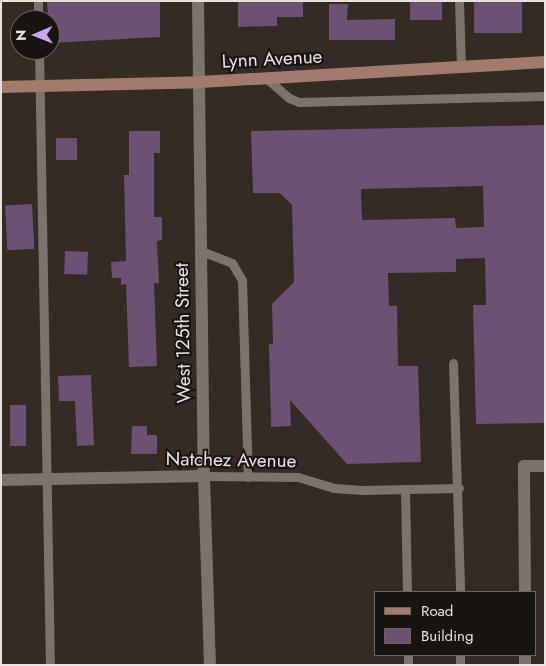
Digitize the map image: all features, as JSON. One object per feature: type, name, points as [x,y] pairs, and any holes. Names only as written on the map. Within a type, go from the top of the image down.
[{"type":"main road","name":"Lynn Avenue","points":[[1,87],[200,82],[545,62]]},
{"type":"street","name":"West 125th Street","points":[[198,1],[204,476],[210,665]]},
{"type":"street","points":[[525,591],[524,466],[545,466]]},
{"type":"street","name":"Natchez Avenue","points":[[1,480],[204,476]]},
{"type":"lane","points":[[459,1],[461,67]]},
{"type":"lane","points":[[39,60],[50,665]]},
{"type":"lane","points":[[266,78],[289,98],[299,102],[545,96]]},
{"type":"lane","points":[[201,251],[232,264],[242,280],[248,477]]},
{"type":"lane","points":[[453,362],[460,591]]},
{"type":"lane","name":"Natchez Avenue","points":[[204,476],[298,477],[334,488],[362,490],[458,488]]},
{"type":"lane","points":[[404,489],[407,591]]},
{"type":"building","points":[[47,1],[160,1],[160,37],[60,42],[60,10],[48,10]]},
{"type":"building","points":[[238,1],[303,1],[303,17],[277,17],[277,26],[238,27]]},
{"type":"building","points":[[410,1],[442,1],[442,20],[410,20]]},
{"type":"building","points":[[474,1],[522,1],[522,33],[474,33]]},
{"type":"building","points":[[329,4],[348,4],[347,20],[395,19],[395,40],[329,40]]},
{"type":"building","points":[[545,125],[545,423],[476,424],[473,305],[486,305],[485,258],[456,259],[456,272],[388,273],[389,306],[397,306],[398,366],[418,366],[421,462],[347,464],[290,400],[291,426],[271,427],[269,344],[273,344],[272,304],[294,282],[292,205],[280,193],[253,193],[251,131]],"holes":[[[483,186],[484,227],[456,228],[455,218],[362,220],[361,189]]]},
{"type":"building","points":[[129,131],[160,131],[160,153],[154,153],[154,217],[162,217],[162,240],[157,241],[159,283],[154,283],[157,366],[129,367],[126,284],[121,285],[121,278],[112,278],[111,262],[126,261],[124,175],[129,175]]},
{"type":"building","points":[[56,138],[77,138],[77,160],[56,160]]},
{"type":"building","points":[[32,204],[34,249],[7,250],[5,205]]},
{"type":"building","points":[[65,251],[88,252],[87,275],[64,274]]},
{"type":"building","points":[[91,375],[94,445],[77,446],[75,401],[59,401],[58,376]]},
{"type":"building","points":[[10,405],[26,405],[26,446],[10,446]]},
{"type":"building","points":[[132,426],[147,426],[147,435],[157,435],[157,454],[131,454]]}]
